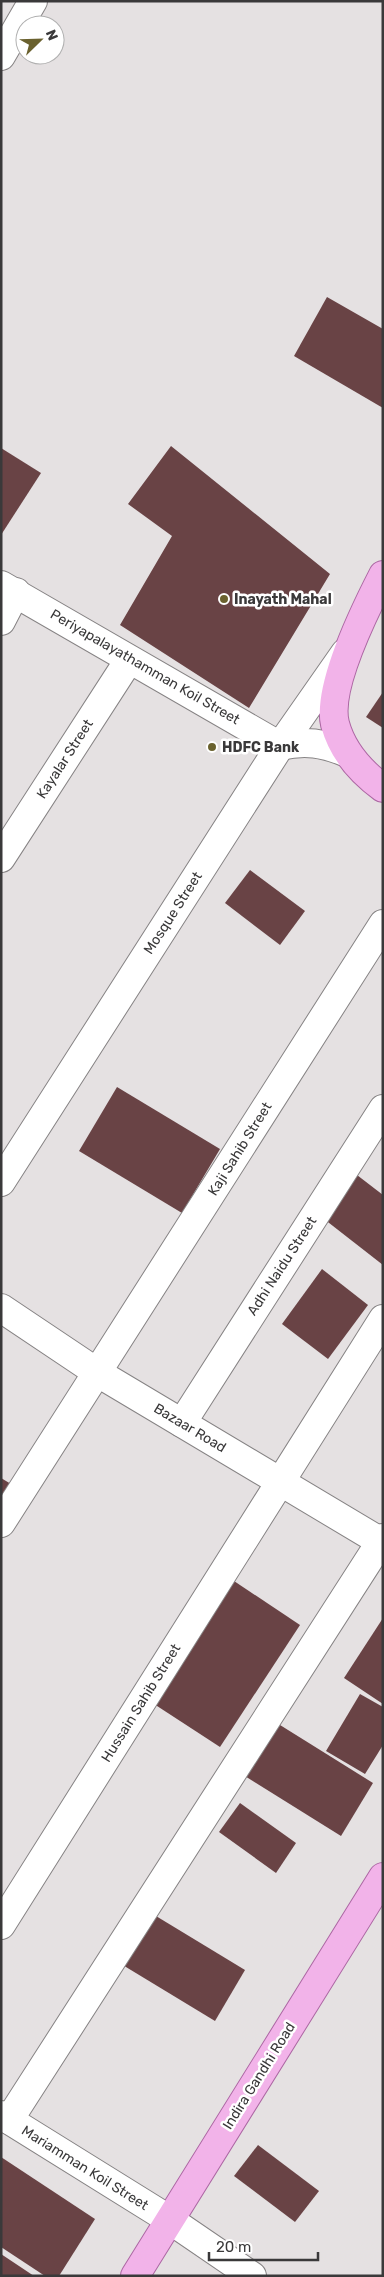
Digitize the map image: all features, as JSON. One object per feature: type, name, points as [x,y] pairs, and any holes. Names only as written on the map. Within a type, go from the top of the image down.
[{"type":"main road","points":[[383,575],[349,647],[336,690],[335,722],[347,753],[383,788]]},
{"type":"main road","name":"Indira Gandhi Road","points":[[135,2276],[383,1877]]},
{"type":"street","points":[[1,56],[33,1]]},
{"type":"street","points":[[1,621],[9,588]]},
{"type":"street","name":"Periyapalayathamman Koil Street","points":[[9,588],[129,660],[280,746]]},
{"type":"street","name":"Mosque Street","points":[[1,1182],[280,746],[349,647]]},
{"type":"street","name":"Kayalar Street","points":[[1,858],[129,660]]},
{"type":"street","points":[[280,746],[298,742],[313,742],[347,753]]},
{"type":"street","name":"Kaji Sahib Street","points":[[1,1523],[98,1374],[383,924]]},
{"type":"street","name":"Adhi Naidu Street","points":[[182,1423],[383,1109]]},
{"type":"street","name":"Bazaar Road","points":[[1,1308],[98,1374],[382,1541]]},
{"type":"street","name":"Hussain Sahib Street","points":[[1,1925],[383,1319]]},
{"type":"street","points":[[5,2117],[382,1541]]},
{"type":"street","name":"Mariamman Koil Street","points":[[5,2117],[170,2220],[252,2276]]},
{"type":"building","points":[[327,297],[383,329],[383,408],[294,356]]},
{"type":"building","name":"Inayath Mahal","points":[[171,446],[330,574],[249,708],[120,625],[172,536],[128,504]]},
{"type":"building","points":[[1,448],[41,473],[1,535]]},
{"type":"building","points":[[383,692],[383,728],[366,717]]},
{"type":"building","points":[[250,870],[305,911],[280,945],[225,903]]},
{"type":"building","points":[[117,1087],[220,1149],[182,1213],[79,1151]]},
{"type":"building","points":[[357,1175],[383,1195],[383,1265],[324,1219]]},
{"type":"building","points":[[322,1269],[368,1305],[328,1359],[282,1324]]},
{"type":"building","points":[[1,1478],[11,1484],[1,1498]]},
{"type":"building","points":[[234,1581],[300,1625],[220,1747],[154,1704]]},
{"type":"building","points":[[383,1618],[383,1704],[344,1678]]},
{"type":"building","points":[[360,1694],[383,1707],[383,1745],[365,1774],[326,1751]]},
{"type":"building","points":[[272,1720],[373,1783],[341,1836],[240,1773]]},
{"type":"building","points":[[240,1803],[296,1843],[276,1873],[219,1832]]},
{"type":"building","points":[[151,1913],[245,1970],[215,2021],[121,1964]]},
{"type":"building","points":[[258,2145],[319,2191],[295,2222],[234,2176]]},
{"type":"building","points":[[1,2157],[95,2219],[59,2276],[45,2276],[1,2247]]},
{"type":"building","points":[[1,2254],[34,2276],[1,2276]]},
{"type":"place","name":"Inayath Mahal","points":[[224,599]]},
{"type":"place","name":"HDFC Bank","points":[[212,747]]}]
